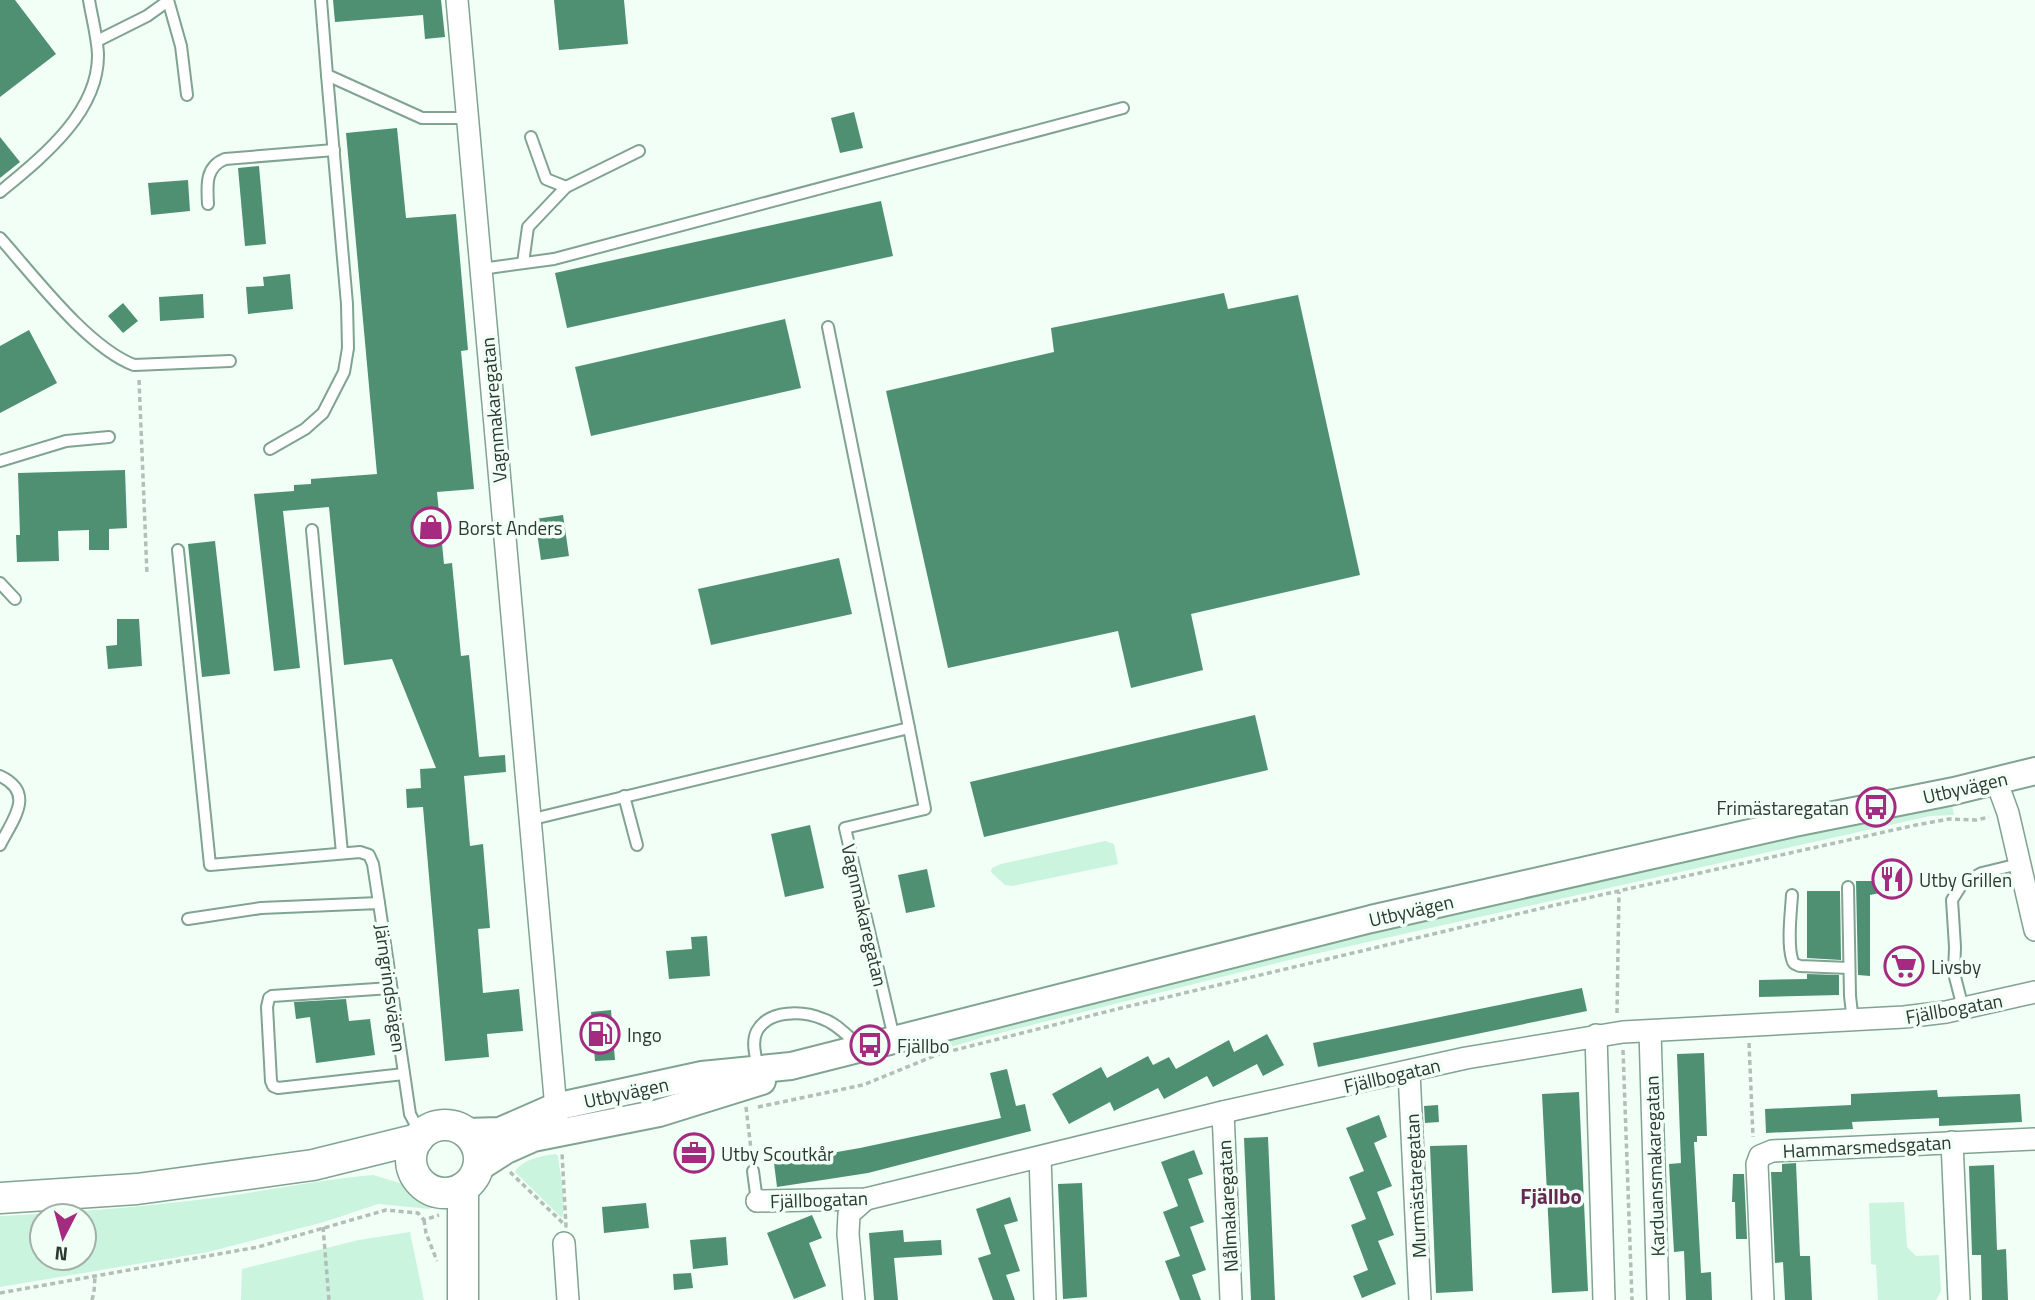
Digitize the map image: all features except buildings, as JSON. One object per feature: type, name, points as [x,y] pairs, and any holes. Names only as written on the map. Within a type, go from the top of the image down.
[{"type":"main road","name":"Utbyvägen","points":[[0,1198],[137,1189],[313,1165],[419,1137],[432,1128],[446,1125],[466,1132]]},
{"type":"main road","points":[[455,1282],[450,1196],[477,1148],[466,1132]]},
{"type":"main road","points":[[415,1174],[411,1159],[419,1137]]},
{"type":"main road","name":"Utbyvägen","points":[[313,1165],[380,1168],[415,1174],[427,1188],[450,1196]]},
{"type":"street","name":"Vagnmakaregatan","points":[[457,0],[558,1129]]},
{"type":"street","name":"Utbyvägen","points":[[450,1196],[506,1150],[702,1075],[759,1076],[894,1038],[1371,919],[2035,771]]},
{"type":"street","points":[[1996,780],[2008,813],[2035,930]]},
{"type":"street","name":"Fjällbogatan","points":[[757,1201],[866,1199],[1223,1112],[1466,1058],[1612,1033],[1853,1022],[1963,1008],[2035,992]]},
{"type":"street","name":"Karduansmakaregatan","points":[[1650,1031],[1658,1300]]},
{"type":"street","points":[[1605,1300],[1612,1033]]},
{"type":"street","name":"Murmästaregatan","points":[[1409,1072],[1420,1300]]},
{"type":"street","name":"Nålmakaregatan","points":[[1223,1112],[1231,1300]]},
{"type":"street","name":"Utbyvägen","points":[[466,1132],[558,1129]]},
{"type":"street","name":"Hammarsmedsgatan","points":[[1763,1300],[1757,1164],[1760,1157],[1772,1151],[2035,1139]]},
{"type":"street","points":[[1952,1142],[1959,1300]]},
{"type":"street","points":[[1040,1157],[1045,1300]]},
{"type":"street","points":[[854,1300],[848,1234],[849,1214],[866,1199]]},
{"type":"street","points":[[564,1243],[568,1300]]},
{"type":"lane","points":[[0,192],[52,149],[86,99],[96,73],[97,41],[89,0]]},
{"type":"lane","points":[[97,41],[147,16],[168,0],[181,46],[187,95]]},
{"type":"lane","points":[[270,449],[305,429],[323,413],[344,373],[348,348],[347,304],[321,0]]},
{"type":"lane","points":[[327,75],[422,118],[468,118]]},
{"type":"lane","points":[[481,269],[554,259],[1123,108]]},
{"type":"lane","points":[[531,137],[546,179],[566,187]]},
{"type":"lane","points":[[208,204],[209,174],[219,161],[334,150]]},
{"type":"lane","points":[[523,263],[528,227],[566,187],[639,151]]},
{"type":"lane","points":[[0,238],[92,338],[120,359],[134,365],[230,361]]},
{"type":"lane","name":"Vagnmakaregatan","points":[[828,327],[925,809],[845,828],[894,1038]]},
{"type":"lane","points":[[0,461],[66,441],[109,437]]},
{"type":"lane","points":[[312,530],[342,853]]},
{"type":"lane","points":[[178,550],[210,865],[360,852],[369,855],[373,864],[379,903]]},
{"type":"lane","points":[[0,583],[15,599]]},
{"type":"lane","points":[[529,820],[909,728]]},
{"type":"lane","points":[[0,776],[20,793],[20,805],[0,845]]},
{"type":"lane","points":[[624,796],[637,845]]},
{"type":"lane","points":[[1963,1008],[1954,974],[1952,900],[1962,884],[1982,873],[2019,864]]},
{"type":"lane","points":[[1848,887],[1853,1022]]},
{"type":"lane","points":[[1792,895],[1792,960],[1795,964],[1849,968]]},
{"type":"lane","name":"Järngrindsvägen","points":[[188,919],[226,911],[261,908],[379,903],[410,1114],[419,1137]]},
{"type":"lane","points":[[391,988],[269,998],[267,1007],[271,1081],[273,1086],[278,1088],[404,1074]]},
{"type":"lane","points":[[759,1076],[754,1044],[757,1032],[763,1024],[785,1014],[825,1019],[861,1047]]},
{"type":"lane","points":[[753,1171],[757,1201]]},
{"type":"path","points":[[134,365],[140,392],[147,574]]},
{"type":"path","points":[[747,1110],[863,1085],[940,1054],[1104,1012],[1916,825],[1950,819],[1976,820],[2008,813]]},
{"type":"path","points":[[1619,892],[1612,1033],[1632,1300]]},
{"type":"path","points":[[1749,1027],[1753,1146],[1760,1157]]},
{"type":"path","points":[[513,1163],[507,1169],[566,1226],[558,1129]]},
{"type":"path","points":[[0,1293],[258,1247],[386,1210],[418,1213],[450,1196]]},
{"type":"path","points":[[450,1196],[429,1243],[455,1282]]},
{"type":"path","points":[[323,1227],[329,1300]]},
{"type":"path","points":[[92,1300],[95,1276]]},
{"type":"green space","points":[[1952,806],[1954,815],[1930,816],[1301,957],[984,1037],[920,1056],[915,1050],[918,1047],[1318,942],[1853,823]]},
{"type":"green space","points":[[1105,841],[1114,844],[1118,864],[1013,886],[1005,885],[991,872],[992,868],[1001,864]]},
{"type":"green space","points":[[555,1154],[558,1156],[563,1188],[562,1218],[515,1172],[527,1161]]},
{"type":"green space","points":[[373,1175],[413,1190],[430,1209],[378,1204],[324,1222],[208,1252],[98,1271],[98,1209],[235,1195]]},
{"type":"green space","points":[[1904,1202],[1907,1247],[1916,1256],[1939,1255],[1941,1291],[1936,1300],[1878,1300],[1876,1265],[1871,1264],[1869,1203]]},
{"type":"green space","points":[[28,1214],[28,1272],[89,1272],[0,1287],[0,1216]]},
{"type":"green space","points":[[410,1232],[424,1300],[241,1300],[242,1269],[359,1240]]},
{"type":"place","name":"Borst Anders","points":[[431,527]]},
{"type":"place","name":"Frimästaregatan","points":[[1876,807]]},
{"type":"place","name":"Utby Grillen","points":[[1892,879]]},
{"type":"place","name":"Livsby","points":[[1904,966]]},
{"type":"place","name":"Ingo","points":[[600,1034]]},
{"type":"place","name":"Fjällbo","points":[[870,1045]]},
{"type":"place","name":"Utby Scoutkår","points":[[694,1153]]},
{"type":"district","name":"Fjällbo","points":[[1551,1196]]}]
